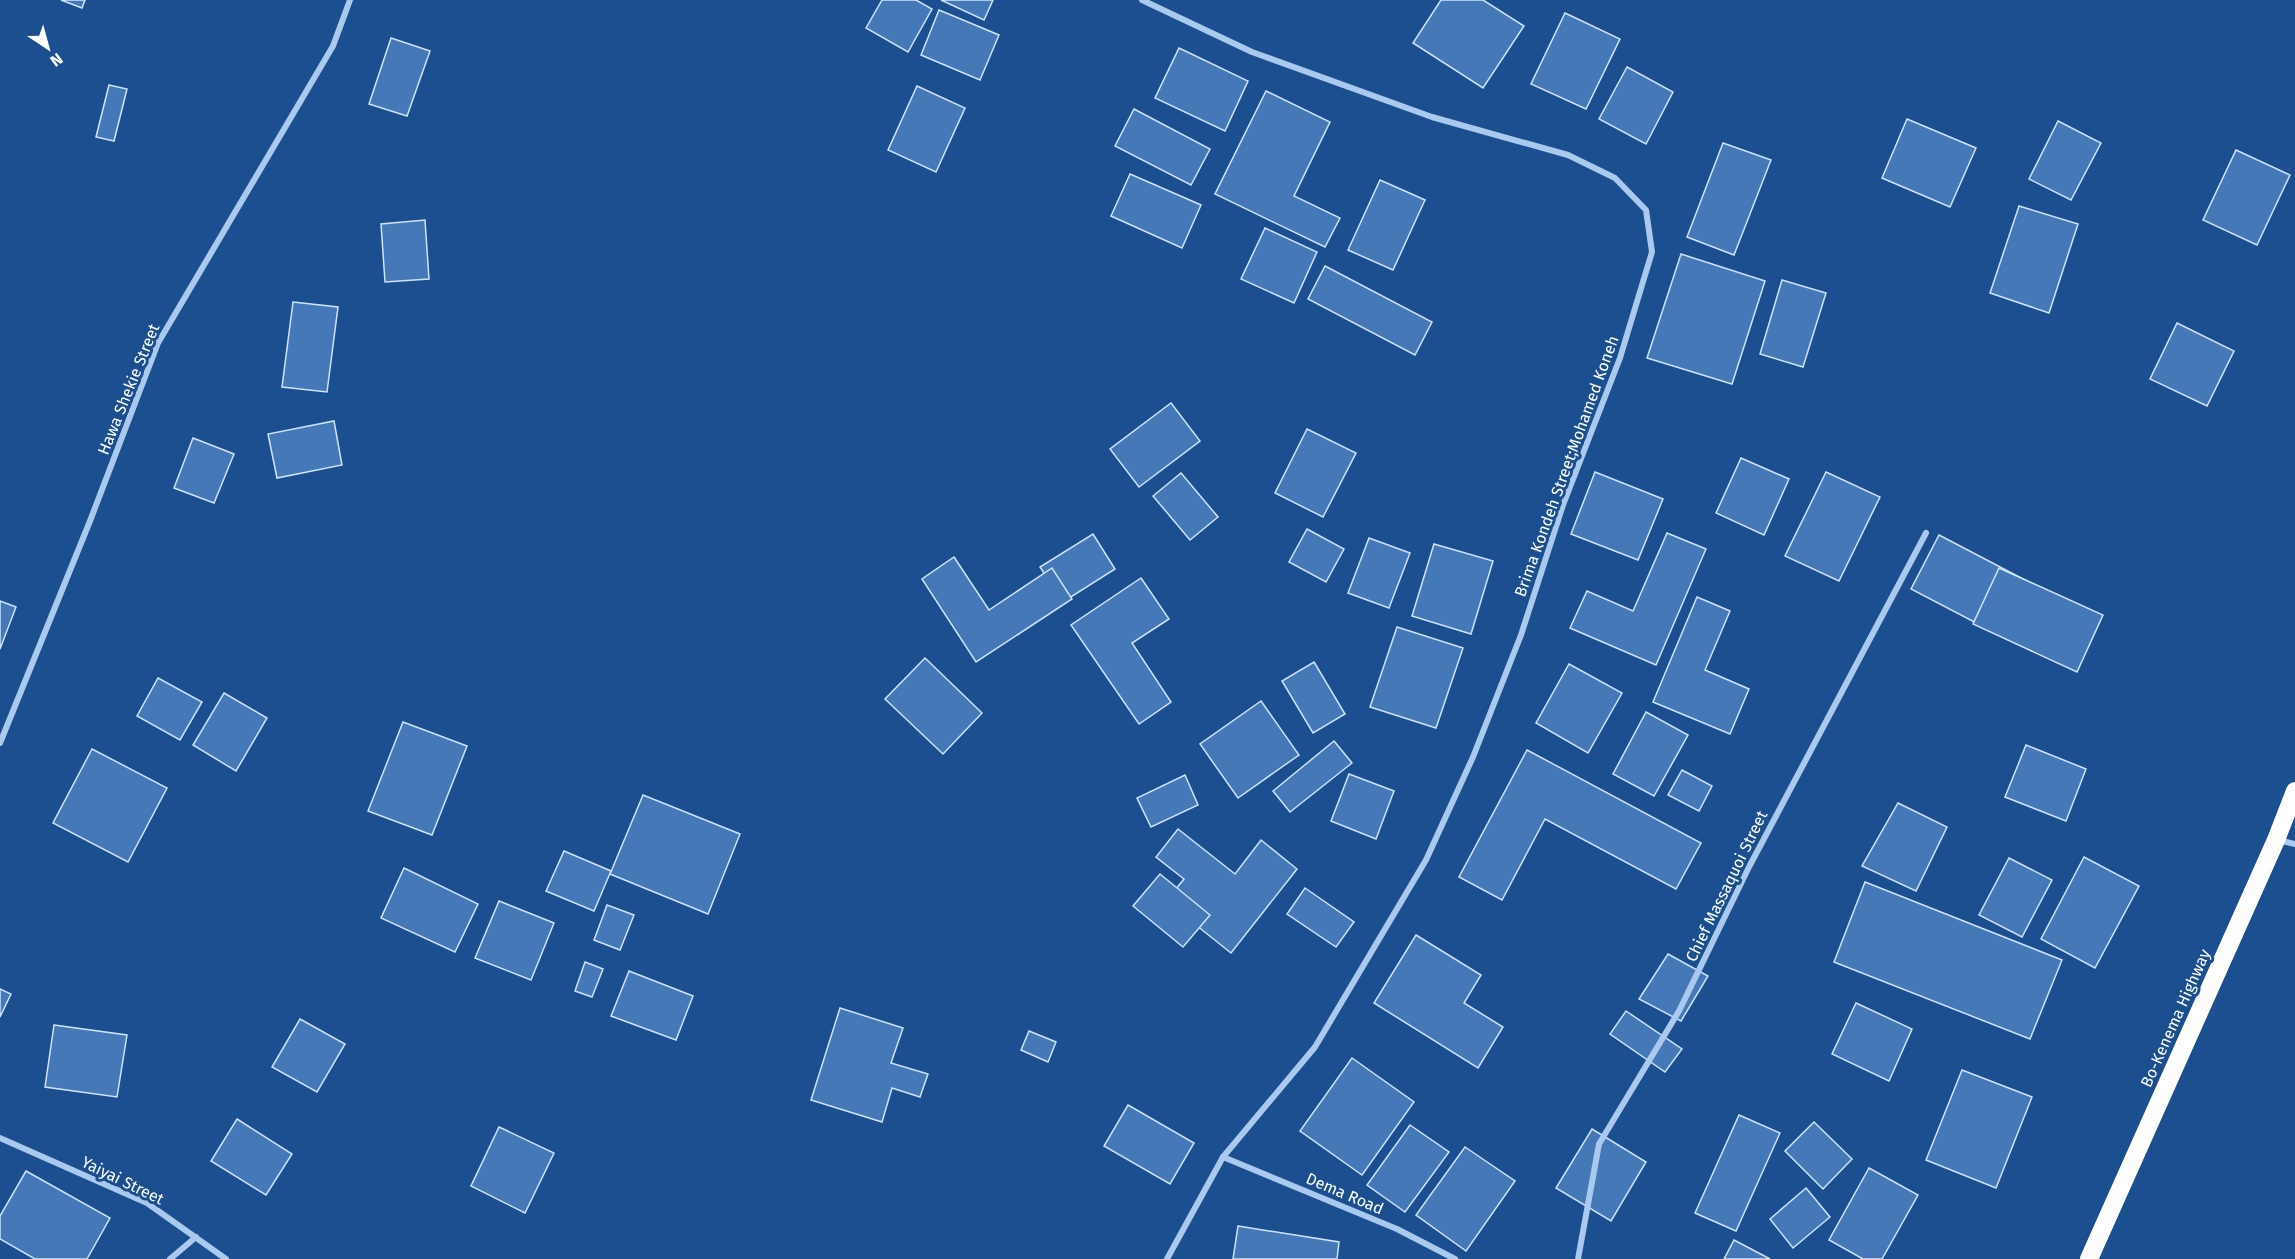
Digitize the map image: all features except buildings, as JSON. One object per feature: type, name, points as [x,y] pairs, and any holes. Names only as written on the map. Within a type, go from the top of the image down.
[{"type":"highway","name":"Bo-Kenema Highway","points":[[2089,1259],[2276,840],[2295,791]]},
{"type":"street","name":"Hawa Shekie Street","points":[[0,742],[90,521],[158,343],[333,46],[350,0]]},
{"type":"street","name":"Brima Kondeh Street;Mohamed Koneh","points":[[1142,0],[1252,52],[1432,117],[1578,159],[1615,178],[1646,210],[1652,252],[1620,358],[1563,505],[1521,635],[1473,757],[1426,860],[1315,1047],[1223,1156],[1167,1259]]},
{"type":"street","name":"Chief Massaquoi Street","points":[[1578,1259],[1599,1144],[1679,1011],[1749,867],[1926,532]]},
{"type":"street","points":[[2276,840],[2295,844]]},
{"type":"street","name":"Yaiyai Street","points":[[0,1138],[147,1203],[226,1259]]},
{"type":"street","name":"Dema Road","points":[[1223,1156],[1397,1229],[1455,1259]]},
{"type":"street","points":[[170,1259],[196,1237]]}]
